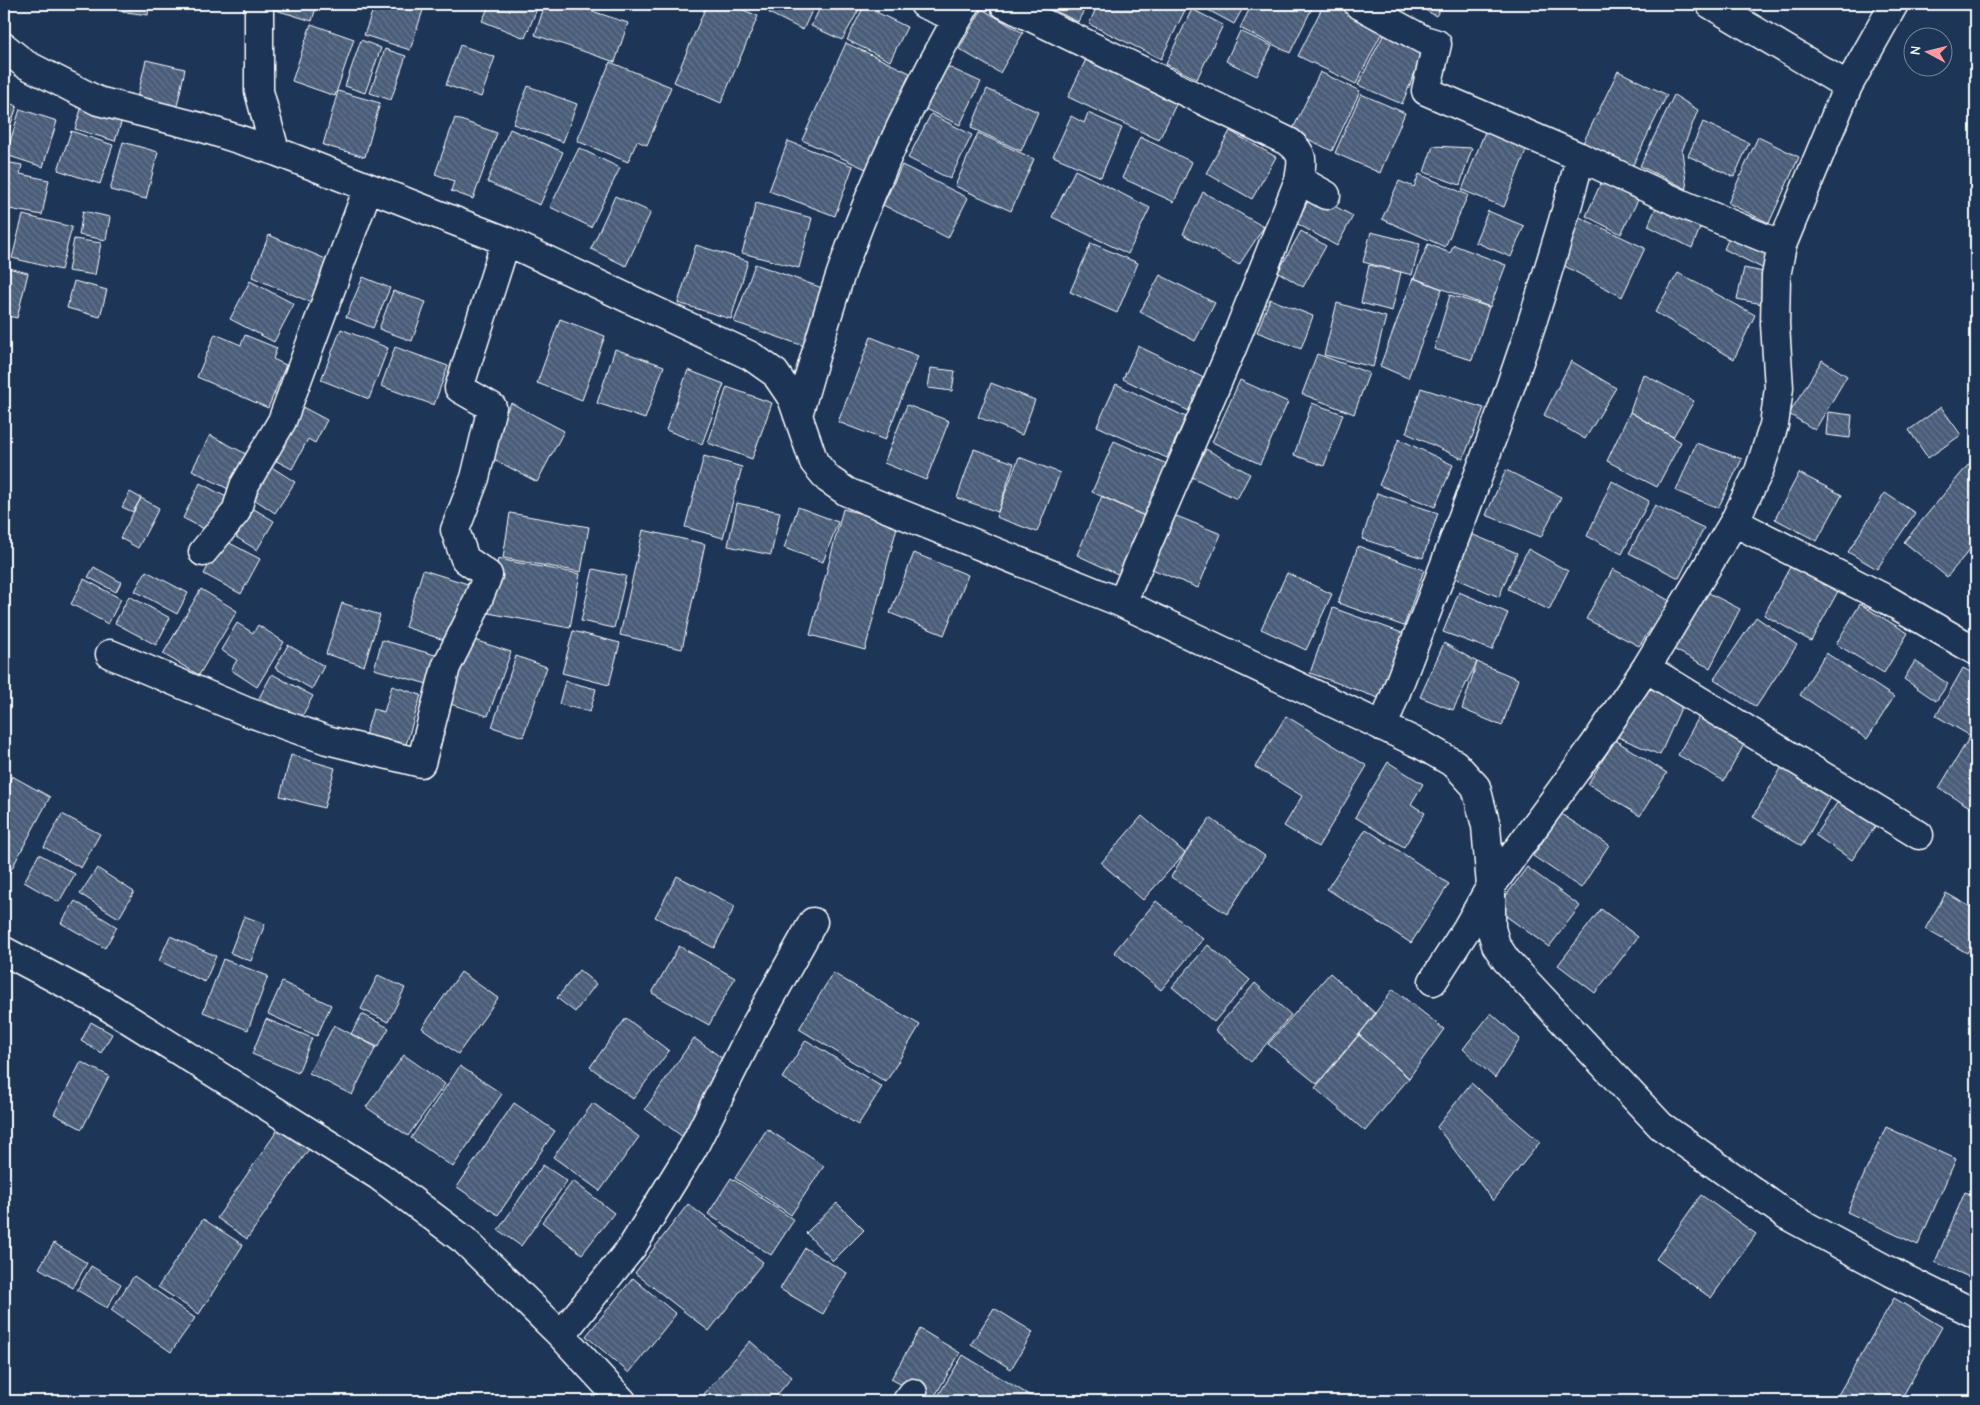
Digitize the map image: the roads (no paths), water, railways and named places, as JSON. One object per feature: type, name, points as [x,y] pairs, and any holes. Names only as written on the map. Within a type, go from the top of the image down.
[{"type":"street","points":[[259,4],[259,91],[275,151]]},
{"type":"street","points":[[798,415],[844,264],[865,210],[911,107],[962,11],[924,4]]},
{"type":"street","points":[[1004,4],[1289,142],[1299,150],[1302,162],[1299,180],[1232,348],[1122,603]]},
{"type":"street","points":[[1358,4],[1424,40],[1437,44],[1426,90],[1580,157],[1684,205],[1782,245]]},
{"type":"street","points":[[1710,4],[1848,86]]},
{"type":"street","points":[[1433,981],[1491,886],[1595,744],[1646,668],[1734,522],[1759,471],[1774,425],[1779,388],[1775,324],[1776,276],[1782,245],[1848,86],[1894,4]]},
{"type":"street","points":[[4,47],[25,64],[98,101],[200,127],[275,151],[506,241],[751,356],[775,373],[792,398],[814,462],[828,479],[847,492],[1122,603],[1316,697],[1383,727],[1455,764],[1476,787],[1486,826],[1491,886],[1491,928],[1496,945],[1506,960],[1661,1126],[1788,1216],[1891,1272],[1976,1314]]},
{"type":"street","points":[[1383,727],[1504,405],[1572,192],[1580,157]]},
{"type":"street","points":[[1299,180],[1326,195]]},
{"type":"street","points":[[204,552],[236,512],[244,486],[282,421],[368,188]]},
{"type":"street","points":[[110,654],[245,711],[327,740],[421,763],[446,667],[488,575],[465,560],[454,530],[475,478],[492,407],[459,388],[506,241]]},
{"type":"street","points":[[1734,522],[1886,599],[1976,651]]},
{"type":"street","points":[[1646,668],[1919,834]]},
{"type":"street","points":[[560,1335],[632,1247],[693,1148],[752,1031],[813,922]]},
{"type":"street","points":[[4,951],[104,1004],[380,1176],[464,1240],[560,1335],[622,1401]]}]
